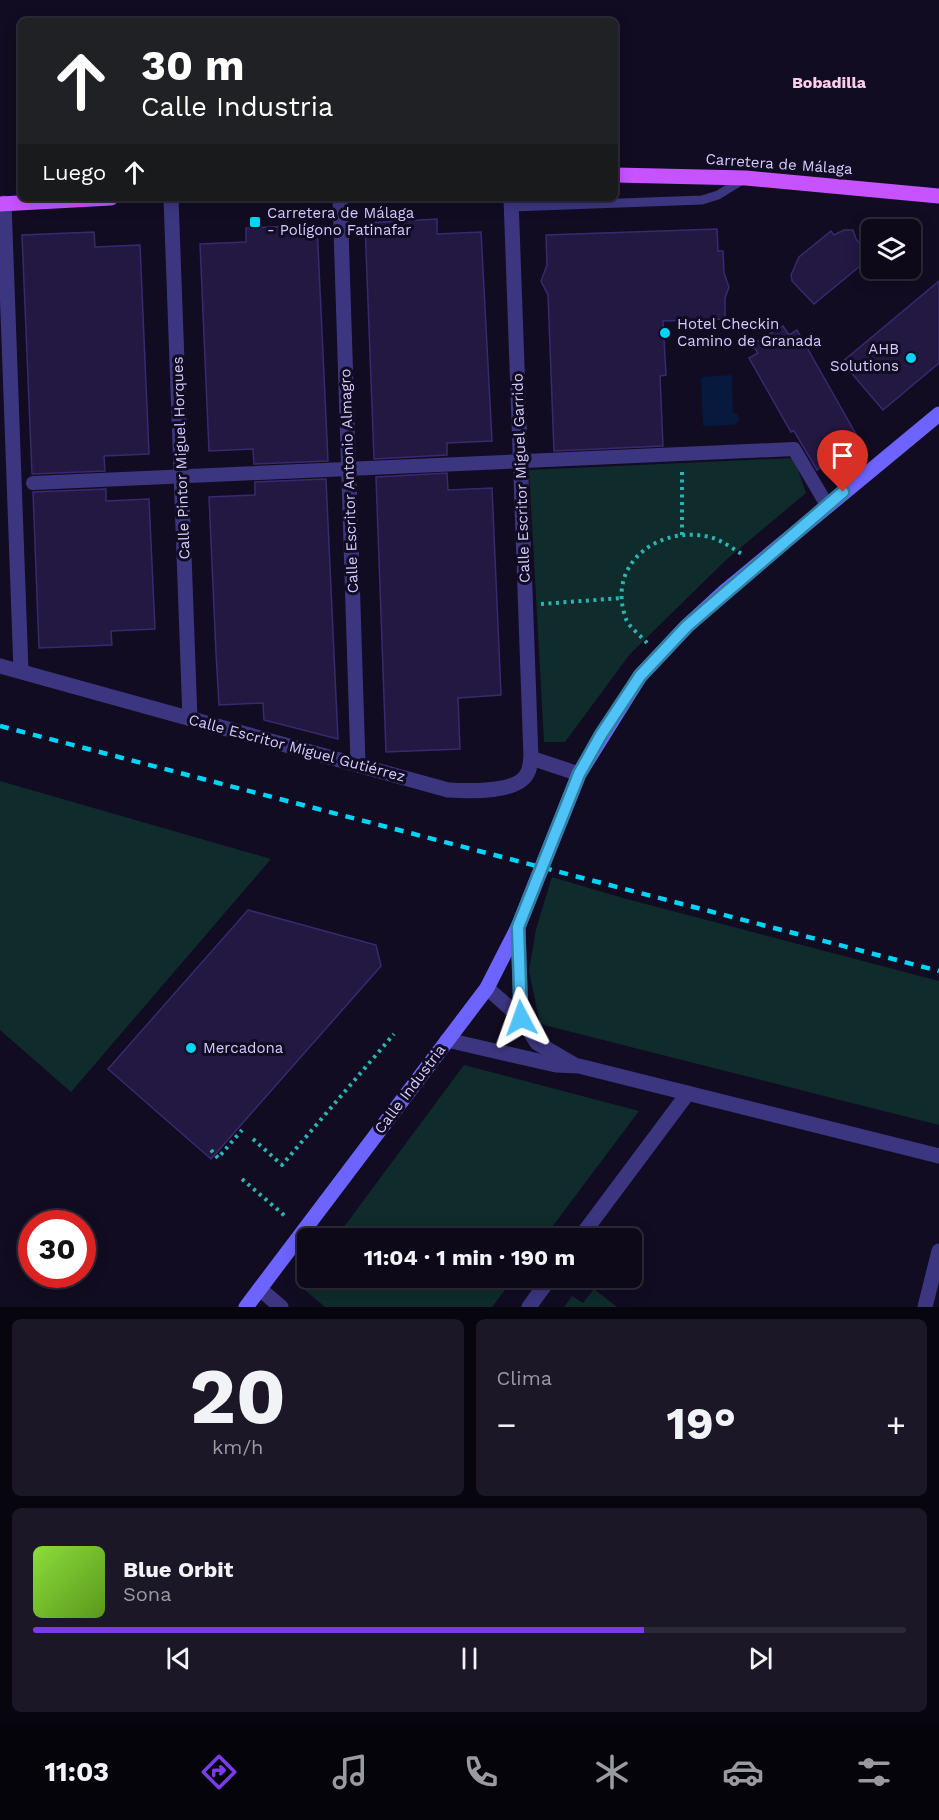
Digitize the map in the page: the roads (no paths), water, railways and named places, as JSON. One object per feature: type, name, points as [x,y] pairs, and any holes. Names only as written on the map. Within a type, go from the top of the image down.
[{"type":"main road","name":"Carretera de Málaga","points":[[618,175],[746,178],[939,196]]},
{"type":"main road","points":[[2,204],[56,201]]},
{"type":"main road","name":"Calle Industria","points":[[246,1307],[487,988],[518,927],[579,774],[621,704],[659,655],[687,626],[758,563],[939,414]]},
{"type":"street","name":"Calle Pintor Miguel Horques","points":[[171,201],[190,719]]},
{"type":"street","name":"Calle Escritor Antonio Almagro","points":[[340,201],[358,763]]},
{"type":"street","name":"Calle Escritor Miguel Garrido","points":[[512,203],[531,758]]},
{"type":"street","points":[[2,204],[21,671]]},
{"type":"street","points":[[33,483],[683,456],[794,449],[826,505]]},
{"type":"street","name":"Calle Escritor Miguel Gutiérrez","points":[[0,666],[358,763],[448,790],[494,789],[522,781],[528,772],[531,758]]},
{"type":"street","points":[[531,758],[579,774]]},
{"type":"street","points":[[518,927],[521,1018]]},
{"type":"street","points":[[487,988],[521,1018],[537,1043],[579,1066]]},
{"type":"street","points":[[447,1040],[556,1065],[579,1066],[939,1156]]},
{"type":"street","points":[[587,1228],[688,1093]]},
{"type":"street","points":[[925,1307],[939,1251]]},
{"type":"street","points":[[529,1307],[543,1288]]},
{"type":"street","points":[[261,1290],[281,1307]]},
{"type":"lane","points":[[512,203],[702,200],[718,195],[746,178]]},
{"type":"water","points":[[732,375],[733,412],[738,415],[739,421],[734,425],[703,426],[701,377]]},
{"type":"railway","points":[[0,726],[939,971]]},
{"type":"place","name":"Carretera de Málaga - Polígono Fatinafar","points":[[255,222]]},
{"type":"place","name":"Hotel Checkin Camino de Granada","points":[[665,333]]},
{"type":"place","name":"AHB Solutions","points":[[911,358]]},
{"type":"place","name":"Mercadona","points":[[191,1048]]},
{"type":"district","name":"Bobadilla","points":[[829,82]]}]
